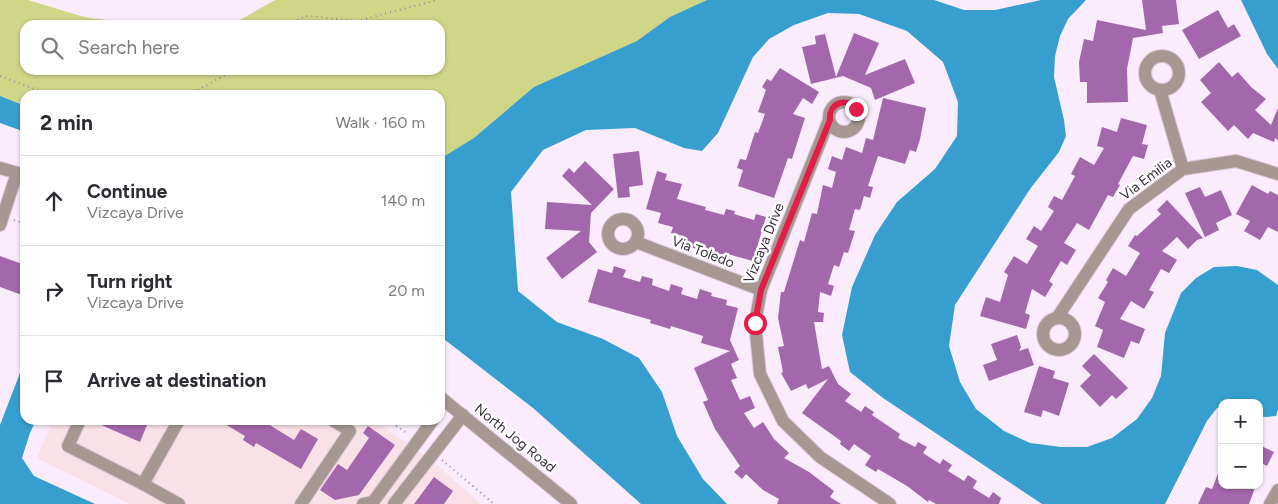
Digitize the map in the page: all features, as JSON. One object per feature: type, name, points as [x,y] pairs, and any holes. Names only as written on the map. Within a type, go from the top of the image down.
[{"type":"street","points":[[1160,90],[1183,169]]},
{"type":"street","name":"Vizcaya Drive","points":[[830,120],[761,290],[755,323],[760,374],[783,421],[820,457],[890,504]]},
{"type":"street","name":"Via Emilia","points":[[1057,318],[1129,209],[1183,169],[1236,161],[1278,174]]},
{"type":"street","points":[[0,168],[20,174]]},
{"type":"street","points":[[0,225],[20,176]]},
{"type":"street","name":"Via Toledo","points":[[636,242],[761,290]]},
{"type":"street","name":"North Jog Road","points":[[445,404],[463,415],[571,504]]},
{"type":"street","points":[[394,504],[463,415]]},
{"type":"street","points":[[78,425],[68,446],[144,484],[179,504]]},
{"type":"street","points":[[144,484],[176,425]]},
{"type":"street","points":[[300,504],[350,432],[340,425]]},
{"type":"street","points":[[371,503],[428,425]]},
{"type":"street","points":[[1270,504],[1278,490]]},
{"type":"path","points":[[297,20],[308,16],[357,20],[437,0]]},
{"type":"path","points":[[198,90],[225,75]]},
{"type":"path","points":[[0,76],[37,90]]},
{"type":"shaded area","points":[[51,425],[381,425],[437,465],[481,504],[130,504],[37,458]]},
{"type":"green space","points":[[0,0],[28,0],[84,17],[106,20],[20,20],[20,75],[445,75],[445,20],[240,20],[275,0],[721,0],[445,178],[445,90],[20,90],[20,116],[0,110]]},
{"type":"water","points":[[707,0],[934,0],[964,10],[995,10],[1041,0],[1086,0],[1068,19],[1060,36],[1055,56],[1054,77],[1066,136],[1059,152],[1030,189],[955,305],[949,346],[960,382],[976,409],[1004,431],[1030,443],[1061,447],[1087,447],[1112,438],[1137,419],[1152,398],[1161,376],[1165,333],[1181,293],[1196,278],[1214,267],[1237,266],[1257,270],[1278,285],[1278,410],[1276,416],[1263,417],[1263,399],[1218,399],[1218,408],[1207,421],[1165,504],[1042,504],[883,398],[850,372],[842,335],[852,287],[875,235],[897,202],[935,169],[957,136],[958,102],[943,62],[907,31],[859,14],[828,13],[794,25],[769,39],[753,57],[718,133],[702,151],[684,148],[635,128],[586,130],[543,150],[511,192],[518,291],[557,322],[603,339],[639,358],[662,392],[677,436],[703,479],[727,504],[641,504],[533,408],[445,340],[445,156],[474,138],[534,87],[637,41],[670,17]]},
{"type":"water","points":[[1241,0],[1278,0],[1278,69],[1267,54]]},
{"type":"water","points":[[0,96],[20,104],[20,130],[0,123]]},
{"type":"water","points":[[20,373],[20,425],[34,425],[22,458],[34,476],[95,504],[0,504],[0,425]]},
{"type":"building","points":[[1142,0],[1176,0],[1179,24],[1162,26],[1163,33],[1133,38],[1127,69],[1128,102],[1087,103],[1087,82],[1080,82],[1079,62],[1084,39],[1093,41],[1097,20],[1146,30]]},
{"type":"building","points":[[1218,10],[1228,28],[1234,24],[1241,36],[1199,59],[1182,30]]},
{"type":"building","points":[[854,33],[879,43],[865,75],[905,59],[915,83],[875,100],[871,88],[843,76],[811,84],[802,47],[816,44],[815,36],[825,34],[836,77]]},
{"type":"building","points":[[1219,62],[1232,77],[1238,72],[1251,87],[1266,99],[1255,110],[1271,125],[1278,108],[1278,140],[1275,138],[1274,142],[1253,133],[1248,139],[1234,125],[1228,131],[1201,102],[1211,93],[1200,80]]},
{"type":"building","points":[[780,68],[819,92],[812,104],[803,98],[793,114],[805,118],[792,159],[788,158],[774,198],[738,186],[743,170],[737,168],[740,159],[746,160],[755,132],[758,133],[765,114],[758,112],[766,90],[762,87],[767,79],[771,81]]},
{"type":"building","points":[[883,98],[926,108],[920,139],[916,152],[910,150],[905,164],[878,156],[868,186],[873,187],[870,198],[864,196],[860,210],[855,209],[849,230],[855,231],[848,253],[844,252],[839,267],[834,265],[828,284],[834,286],[831,296],[820,292],[818,312],[824,313],[823,322],[814,322],[822,369],[829,366],[838,384],[851,394],[845,401],[861,412],[865,406],[874,412],[872,415],[900,434],[898,438],[915,447],[918,442],[927,447],[923,453],[940,464],[943,459],[952,465],[948,471],[964,481],[968,475],[977,481],[973,488],[989,498],[993,492],[1001,498],[999,504],[936,504],[929,500],[928,502],[907,486],[878,469],[876,472],[865,465],[871,456],[854,444],[849,451],[840,444],[841,441],[802,413],[828,379],[808,389],[806,384],[791,391],[781,373],[783,372],[778,347],[784,346],[778,318],[781,292],[784,292],[800,240],[804,242],[812,213],[817,214],[823,185],[832,188],[836,172],[828,169],[832,156],[842,160],[846,147],[862,153],[866,138],[873,140]]},
{"type":"building","points":[[1121,118],[1147,125],[1142,144],[1148,145],[1144,159],[1133,156],[1113,197],[1108,195],[1089,230],[1077,223],[1064,243],[1076,250],[1067,265],[1061,261],[1049,281],[1053,284],[1045,297],[1032,289],[1025,313],[1030,315],[1026,329],[980,316],[986,297],[1000,302],[1008,275],[1004,272],[1014,256],[1027,264],[1038,246],[1026,239],[1034,226],[1041,231],[1054,211],[1048,207],[1054,196],[1062,200],[1075,176],[1071,174],[1080,157],[1094,165],[1104,148],[1097,146],[1102,127],[1117,132]]},
{"type":"building","points":[[639,151],[643,185],[629,187],[630,197],[618,198],[613,154]]},
{"type":"building","points":[[585,161],[614,189],[591,213],[589,242],[597,252],[562,279],[546,258],[581,231],[545,229],[547,202],[592,205],[562,176],[569,168],[574,173]]},
{"type":"building","points":[[657,171],[667,174],[665,180],[682,184],[677,199],[706,207],[705,210],[724,215],[726,209],[735,211],[734,214],[754,220],[756,214],[766,217],[753,261],[724,253],[723,256],[682,245],[684,236],[671,233],[673,227],[658,223],[661,213],[646,209]]},
{"type":"building","points":[[1252,185],[1268,194],[1270,191],[1278,195],[1278,232],[1268,227],[1260,240],[1244,231],[1250,221],[1236,214]]},
{"type":"building","points":[[1200,187],[1205,197],[1221,190],[1232,215],[1216,223],[1219,230],[1205,237],[1185,193]]},
{"type":"building","points":[[1167,200],[1203,238],[1197,240],[1188,249],[1177,237],[1162,251],[1177,260],[1169,273],[1161,269],[1149,290],[1154,292],[1144,309],[1131,301],[1120,319],[1145,329],[1139,344],[1131,341],[1124,358],[1097,347],[1103,330],[1095,326],[1105,302],[1098,298],[1108,282],[1106,280],[1113,268],[1126,276],[1140,253],[1128,246],[1135,235],[1137,236],[1161,214],[1157,210]]},
{"type":"building","points":[[0,256],[20,263],[20,294],[0,287]]},
{"type":"building","points":[[614,266],[626,270],[623,277],[640,282],[642,276],[653,279],[652,285],[669,291],[671,284],[683,288],[681,294],[697,299],[700,289],[712,293],[711,296],[727,300],[726,305],[738,308],[730,340],[739,360],[731,364],[737,378],[731,380],[740,400],[750,396],[755,408],[744,413],[754,428],[763,422],[774,439],[789,453],[784,458],[809,472],[834,491],[830,497],[841,504],[777,504],[779,499],[763,490],[746,474],[742,479],[734,472],[740,466],[715,429],[703,402],[708,400],[694,368],[730,351],[701,343],[703,336],[671,326],[670,329],[650,323],[651,320],[588,302],[598,269],[612,273]]},
{"type":"building","points":[[1017,335],[1021,347],[1019,351],[1028,348],[1034,365],[989,381],[983,365],[997,360],[991,344]]},
{"type":"building","points":[[1094,354],[1128,388],[1116,399],[1112,395],[1100,407],[1080,386],[1091,375],[1082,366]]},
{"type":"building","points":[[1039,366],[1055,371],[1053,378],[1069,383],[1059,416],[1043,410],[1041,417],[1024,412]]},
{"type":"building","points":[[101,425],[147,425],[140,442]]},
{"type":"building","points":[[226,425],[270,425],[294,440],[301,429],[318,439],[301,469],[256,443],[254,447],[243,440],[245,436]]},
{"type":"building","points":[[368,426],[395,445],[359,495],[335,500],[320,490],[338,464],[347,470],[369,438],[363,433]]},
{"type":"building","points":[[1263,447],[1274,452],[1267,466],[1263,464]]},
{"type":"building","points":[[1218,474],[1218,489],[1255,489],[1249,504],[1198,504],[1206,487],[1212,489]]},
{"type":"building","points":[[434,477],[453,491],[444,504],[414,504]]},
{"type":"route","points":[[755,323],[761,290],[830,120],[830,111],[840,102],[849,103],[856,109]]}]
